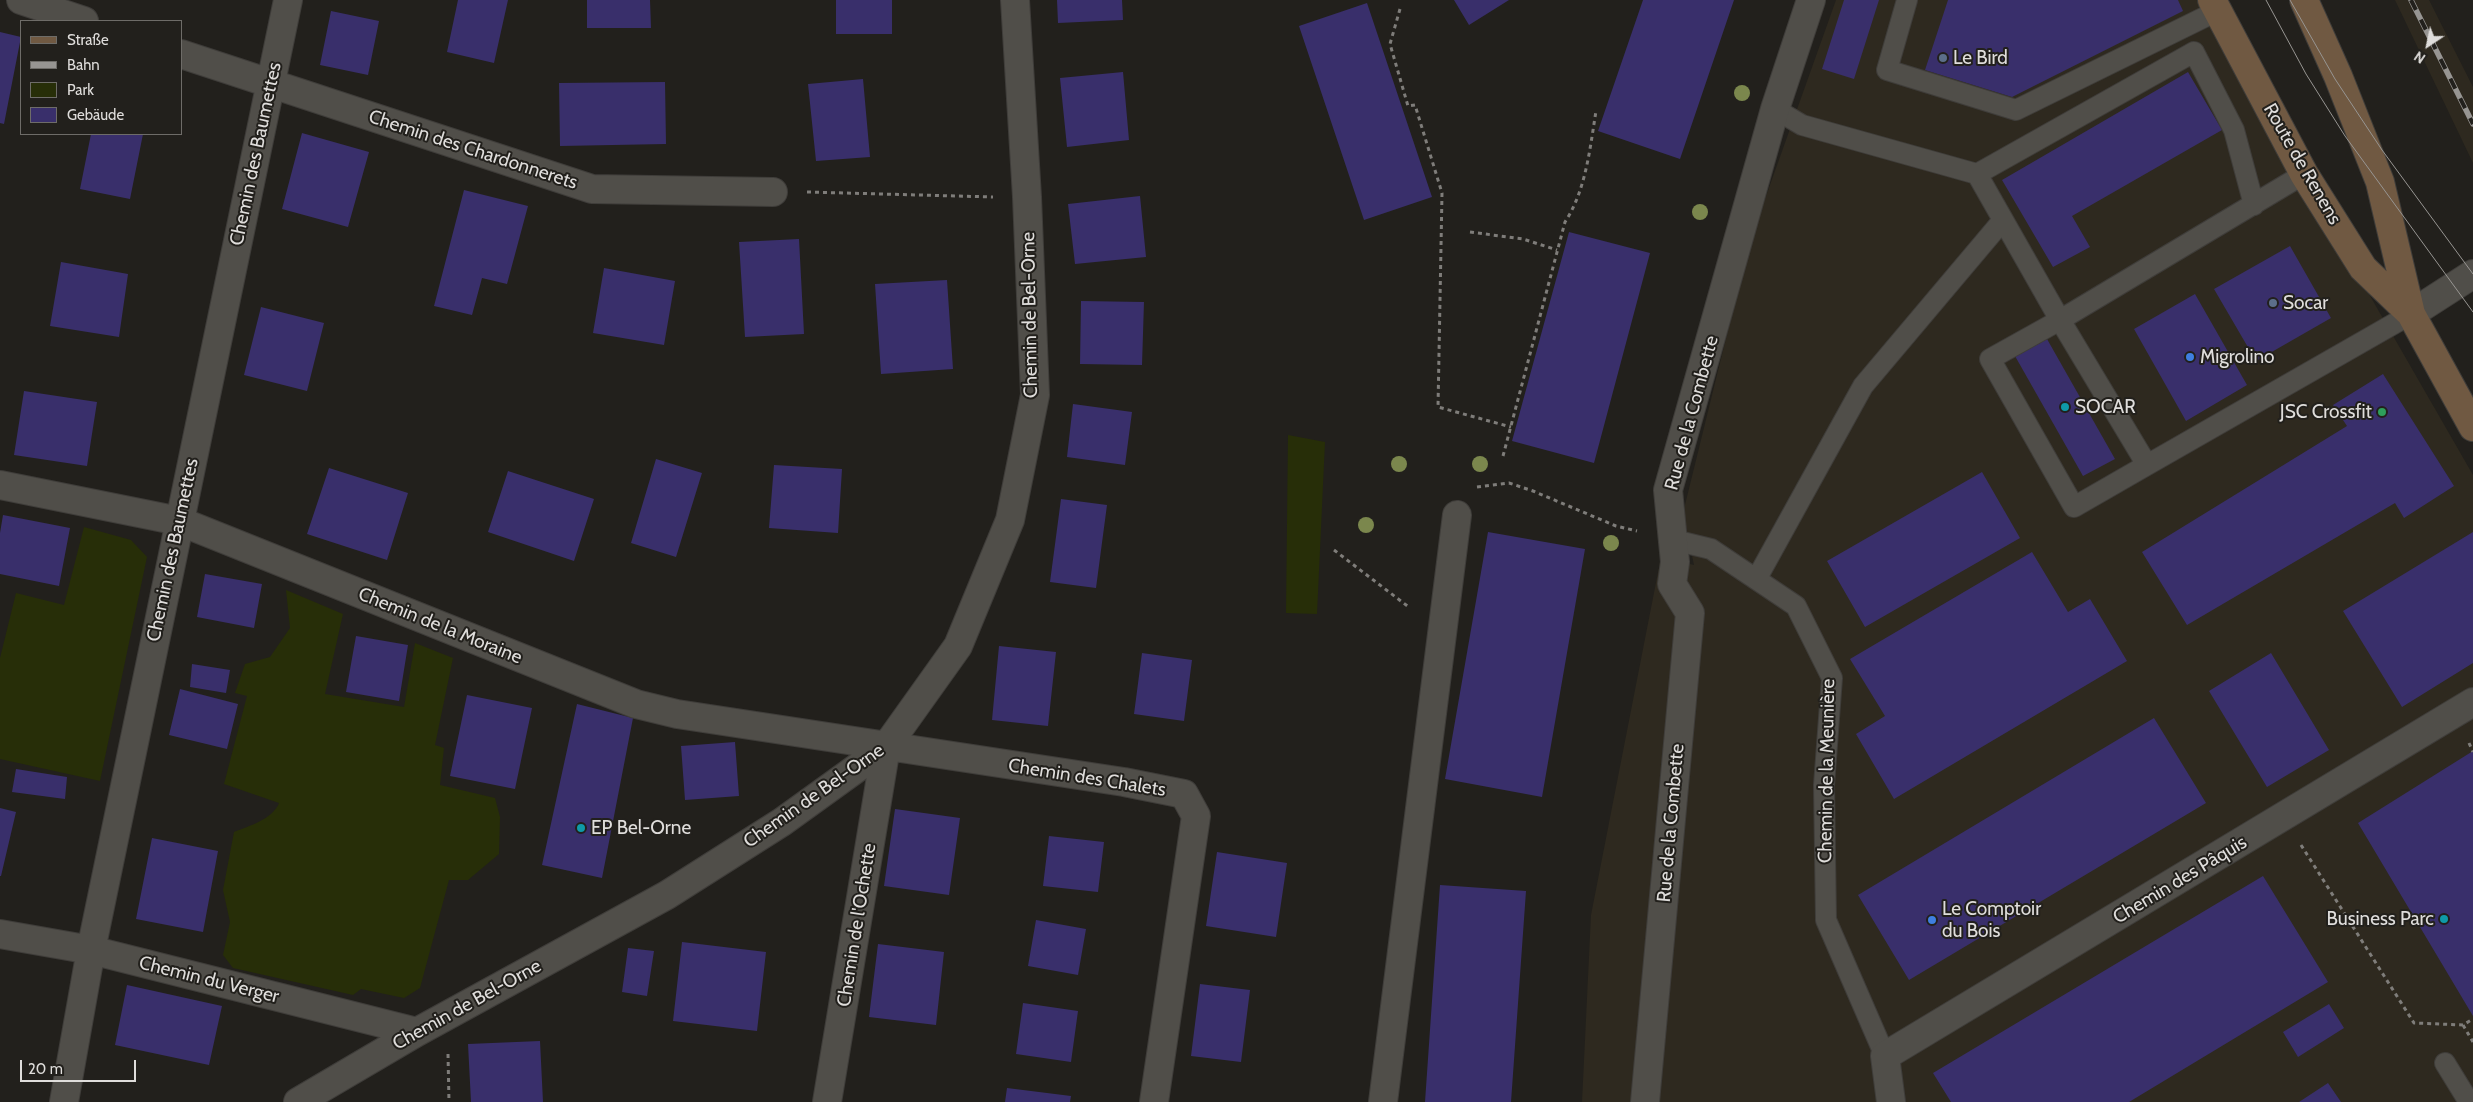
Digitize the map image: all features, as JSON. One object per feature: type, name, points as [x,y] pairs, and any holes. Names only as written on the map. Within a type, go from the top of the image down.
[{"type":"main road","name":"Route de Renens","points":[[2304,0],[2338,76],[2380,182],[2412,314],[2473,427]]},
{"type":"main road","name":"Route de Renens","points":[[2214,5],[2304,174],[2363,268],[2412,314]]},
{"type":"street","points":[[20,0],[81,20]]},
{"type":"street","name":"Chemin des Baumettes","points":[[64,1102],[91,950],[288,0]]},
{"type":"street","name":"Chemin de Bel-Orne","points":[[298,1102],[417,1032],[667,894],[782,822],[886,747],[958,646],[1010,520],[1035,395],[1027,197],[1015,0]]},
{"type":"street","name":"Rue de la Combette","points":[[1645,1102],[1690,613],[1672,584],[1675,562],[1668,490],[1775,109],[1811,0]]},
{"type":"street","name":"Chemin des Chardonnerets","points":[[182,54],[592,189],[773,192]]},
{"type":"street","points":[[2412,314],[2473,274]]},
{"type":"street","name":"Chemin de la Moraine","points":[[0,485],[179,521],[636,704],[686,715],[886,747]]},
{"type":"street","points":[[1383,1102],[1457,515]]},
{"type":"street","name":"Chemin des Pâquis","points":[[1885,1056],[2473,702]]},
{"type":"street","name":"Chemin de l'Ochette","points":[[827,1102],[886,747]]},
{"type":"street","name":"Chemin des Chalets","points":[[886,747],[1124,782],[1184,794],[1196,816],[1154,1102]]},
{"type":"street","name":"Chemin du Verger","points":[[0,934],[91,950],[417,1032]]},
{"type":"street","name":"Chemin de la Meunière","points":[[1885,1056],[1892,1102]]},
{"type":"lane","points":[[1907,0],[1887,70],[2016,110],[2214,5]]},
{"type":"lane","points":[[1977,174],[2194,52],[2234,130],[2254,205]]},
{"type":"lane","points":[[1775,109],[1802,125],[1977,174],[2060,320],[2147,466]]},
{"type":"lane","points":[[2304,174],[2060,320],[1990,359],[2074,506],[2412,314]]},
{"type":"lane","points":[[1756,578],[1863,386],[2003,220]]},
{"type":"lane","name":"Chemin de la Meunière","points":[[1674,540],[1711,549],[1796,606],[1832,678],[1824,785],[1826,920],[1885,1056]]},
{"type":"lane","points":[[2444,1063],[2469,1102]]},
{"type":"path","points":[[1400,9],[1390,44],[1408,106],[1415,105],[1442,193],[1438,407],[1511,428]]},
{"type":"path","points":[[1504,456],[1565,222],[1576,205],[1596,111]]},
{"type":"path","points":[[803,192],[997,197]]},
{"type":"path","points":[[1470,232],[1523,239],[1557,250]]},
{"type":"path","points":[[1457,515],[1469,488],[1509,483],[1533,491],[1616,526],[1674,540]]},
{"type":"path","points":[[1334,550],[1442,633]]},
{"type":"path","points":[[2284,817],[2414,1023],[2462,1025],[2473,1019]]},
{"type":"path","points":[[2462,1025],[2473,1042]]},
{"type":"path","points":[[447,1045],[449,1102]]},
{"type":"shaded area","points":[[1836,0],[2200,0],[2473,475],[2473,1102],[1582,1102],[1591,915],[1661,557],[1694,565],[1683,513],[1750,241]]},
{"type":"shaded area","points":[[2395,0],[2429,0],[2473,87],[2473,163]]},
{"type":"green space","points":[[1288,435],[1325,442],[1317,614],[1286,613]]},
{"type":"green space","points":[[84,527],[131,540],[147,557],[100,781],[0,759],[0,658],[16,593],[64,605]]},
{"type":"green space","points":[[286,590],[343,614],[325,694],[404,707],[415,643],[453,658],[435,745],[444,748],[440,785],[495,798],[500,817],[499,854],[468,880],[449,880],[420,988],[404,998],[361,989],[353,995],[233,968],[223,955],[230,922],[223,890],[234,832],[266,818],[276,809],[279,803],[224,784],[247,696],[235,693],[245,664],[270,657],[290,628]]},
{"type":"building","points":[[458,0],[508,0],[494,63],[447,52]]},
{"type":"building","points":[[587,0],[650,0],[651,28],[587,28]]},
{"type":"building","points":[[836,0],[892,0],[892,34],[836,34]]},
{"type":"building","points":[[1057,0],[1122,0],[1123,20],[1058,23]]},
{"type":"building","points":[[1454,0],[1509,0],[1469,25]]},
{"type":"building","points":[[1643,0],[1734,0],[1680,159],[1598,131]]},
{"type":"building","points":[[1844,0],[1879,0],[1854,79],[1822,69]]},
{"type":"building","points":[[1948,0],[2178,0],[2183,11],[2012,97],[1925,70]]},
{"type":"building","points":[[1367,3],[1432,197],[1364,220],[1299,26]]},
{"type":"building","points":[[331,11],[379,21],[368,75],[320,65]]},
{"type":"building","points":[[0,32],[20,37],[20,42],[4,124],[0,123]]},
{"type":"building","points":[[1123,72],[1129,140],[1067,147],[1060,78]]},
{"type":"building","points":[[2188,72],[2222,130],[2072,216],[2090,247],[2053,267],[2002,180]]},
{"type":"building","points":[[863,79],[870,157],[816,161],[808,84]]},
{"type":"building","points":[[665,82],[666,144],[560,146],[559,83]]},
{"type":"building","points":[[302,133],[369,152],[348,227],[282,209]]},
{"type":"building","points":[[91,135],[143,135],[130,199],[80,189]]},
{"type":"building","points":[[464,190],[528,206],[507,284],[482,278],[472,315],[434,306]]},
{"type":"building","points":[[1140,196],[1146,257],[1075,264],[1068,204]]},
{"type":"building","points":[[1569,232],[1650,253],[1594,463],[1512,441]]},
{"type":"building","points":[[799,239],[804,334],[745,337],[739,242]]},
{"type":"building","name":"Socar","points":[[2290,246],[2331,318],[2256,361],[2214,289]]},
{"type":"building","points":[[61,262],[128,274],[119,337],[50,326]]},
{"type":"building","points":[[604,268],[675,281],[664,345],[593,333]]},
{"type":"building","points":[[947,280],[953,369],[881,374],[875,284]]},
{"type":"building","name":"Migrolino","points":[[2195,294],[2247,385],[2186,421],[2134,329]]},
{"type":"building","points":[[1081,301],[1144,302],[1142,365],[1080,364]]},
{"type":"building","points":[[261,307],[324,323],[307,391],[244,375]]},
{"type":"building","name":"SOCAR","points":[[2047,339],[2115,459],[2083,476],[2015,356]]},
{"type":"building","points":[[2383,374],[2454,486],[2404,518],[2395,503],[2187,625],[2142,552],[2347,426],[2333,405]]},
{"type":"building","points":[[24,391],[97,402],[87,466],[14,455]]},
{"type":"building","points":[[1073,404],[1132,412],[1125,465],[1067,457]]},
{"type":"building","points":[[656,459],[702,473],[676,557],[631,543]]},
{"type":"building","points":[[774,465],[842,469],[838,533],[769,528]]},
{"type":"building","points":[[329,468],[408,493],[387,560],[307,534]]},
{"type":"building","points":[[508,471],[594,499],[574,561],[488,532]]},
{"type":"building","points":[[1982,472],[2020,538],[1865,627],[1827,561]]},
{"type":"building","points":[[1061,499],[1107,505],[1096,588],[1050,582]]},
{"type":"building","points":[[3,515],[70,528],[59,586],[0,574],[0,533]]},
{"type":"building","points":[[1488,532],[1585,549],[1542,797],[1445,779]]},
{"type":"building","points":[[2473,532],[2473,663],[2402,707],[2343,611]]},
{"type":"building","points":[[2032,552],[2068,612],[2090,599],[2127,661],[1894,799],[1856,734],[1885,716],[1850,659]]},
{"type":"building","points":[[205,574],[262,584],[254,628],[197,617]]},
{"type":"building","points":[[356,636],[408,645],[399,701],[346,692]]},
{"type":"building","points":[[999,646],[1056,652],[1048,726],[992,720]]},
{"type":"building","points":[[1142,653],[1192,660],[1184,721],[1134,714]]},
{"type":"building","points":[[2271,653],[2329,750],[2267,787],[2209,691]]},
{"type":"building","points":[[192,664],[230,670],[226,693],[190,687]]},
{"type":"building","points":[[180,689],[238,704],[227,749],[169,735]]},
{"type":"building","points":[[467,695],[532,708],[515,789],[450,776]]},
{"type":"building","name":"EP Bel-Orne","points":[[577,704],[633,718],[602,878],[542,865]]},
{"type":"building","points":[[2154,718],[2206,803],[1909,980],[1858,895]]},
{"type":"building","points":[[735,742],[739,796],[685,800],[681,746]]},
{"type":"building","name":"Business Parc","points":[[2473,751],[2473,1016],[2358,823]]},
{"type":"building","points":[[16,769],[67,777],[65,799],[12,792]]},
{"type":"building","points":[[0,808],[16,812],[1,876],[0,876]]},
{"type":"building","points":[[895,809],[960,818],[949,895],[884,886]]},
{"type":"building","points":[[1049,836],[1104,842],[1098,892],[1043,886]]},
{"type":"building","points":[[152,838],[218,851],[203,932],[136,919]]},
{"type":"building","points":[[1217,852],[1287,863],[1276,937],[1206,926]]},
{"type":"building","points":[[2263,876],[2328,982],[2129,1102],[1951,1102],[1933,1073]]},
{"type":"building","points":[[1440,885],[1526,891],[1511,1102],[1425,1102]]},
{"type":"building","points":[[1036,920],[1086,929],[1078,975],[1028,966]]},
{"type":"building","points":[[682,942],[766,952],[757,1031],[673,1021]]},
{"type":"building","points":[[878,944],[944,952],[936,1025],[869,1017]]},
{"type":"building","points":[[628,948],[654,951],[647,996],[622,992]]},
{"type":"building","points":[[1200,984],[1250,990],[1241,1062],[1191,1056]]},
{"type":"building","points":[[127,985],[222,1006],[209,1065],[115,1045]]},
{"type":"building","points":[[1023,1003],[1078,1011],[1071,1062],[1016,1054]]},
{"type":"building","points":[[2329,1004],[2344,1028],[2298,1057],[2283,1032]]},
{"type":"building","points":[[540,1041],[543,1102],[471,1102],[468,1044]]},
{"type":"building","points":[[2328,1083],[2341,1102],[2299,1102]]},
{"type":"building","points":[[1007,1088],[1071,1096],[1070,1102],[1005,1102]]},
{"type":"tram line","points":[[2266,0],[2306,74],[2345,136],[2473,312]]},
{"type":"tram line","points":[[2290,0],[2335,79],[2382,150],[2473,274]]},
{"type":"railway","points":[[2411,0],[2473,124]]},
{"type":"place","name":"Le Bird","points":[[1943,58]]},
{"type":"place","name":"Socar","points":[[2273,303]]},
{"type":"place","name":"Migrolino","points":[[2190,357]]},
{"type":"place","name":"SOCAR","points":[[2065,407]]},
{"type":"place","name":"JSC Crossfit","points":[[2382,412]]},
{"type":"place","name":"EP Bel-Orne","points":[[581,828]]},
{"type":"place","name":"Business Parc","points":[[2444,919]]},
{"type":"place","name":"Le Comptoir du Bois","points":[[1932,920]]}]
